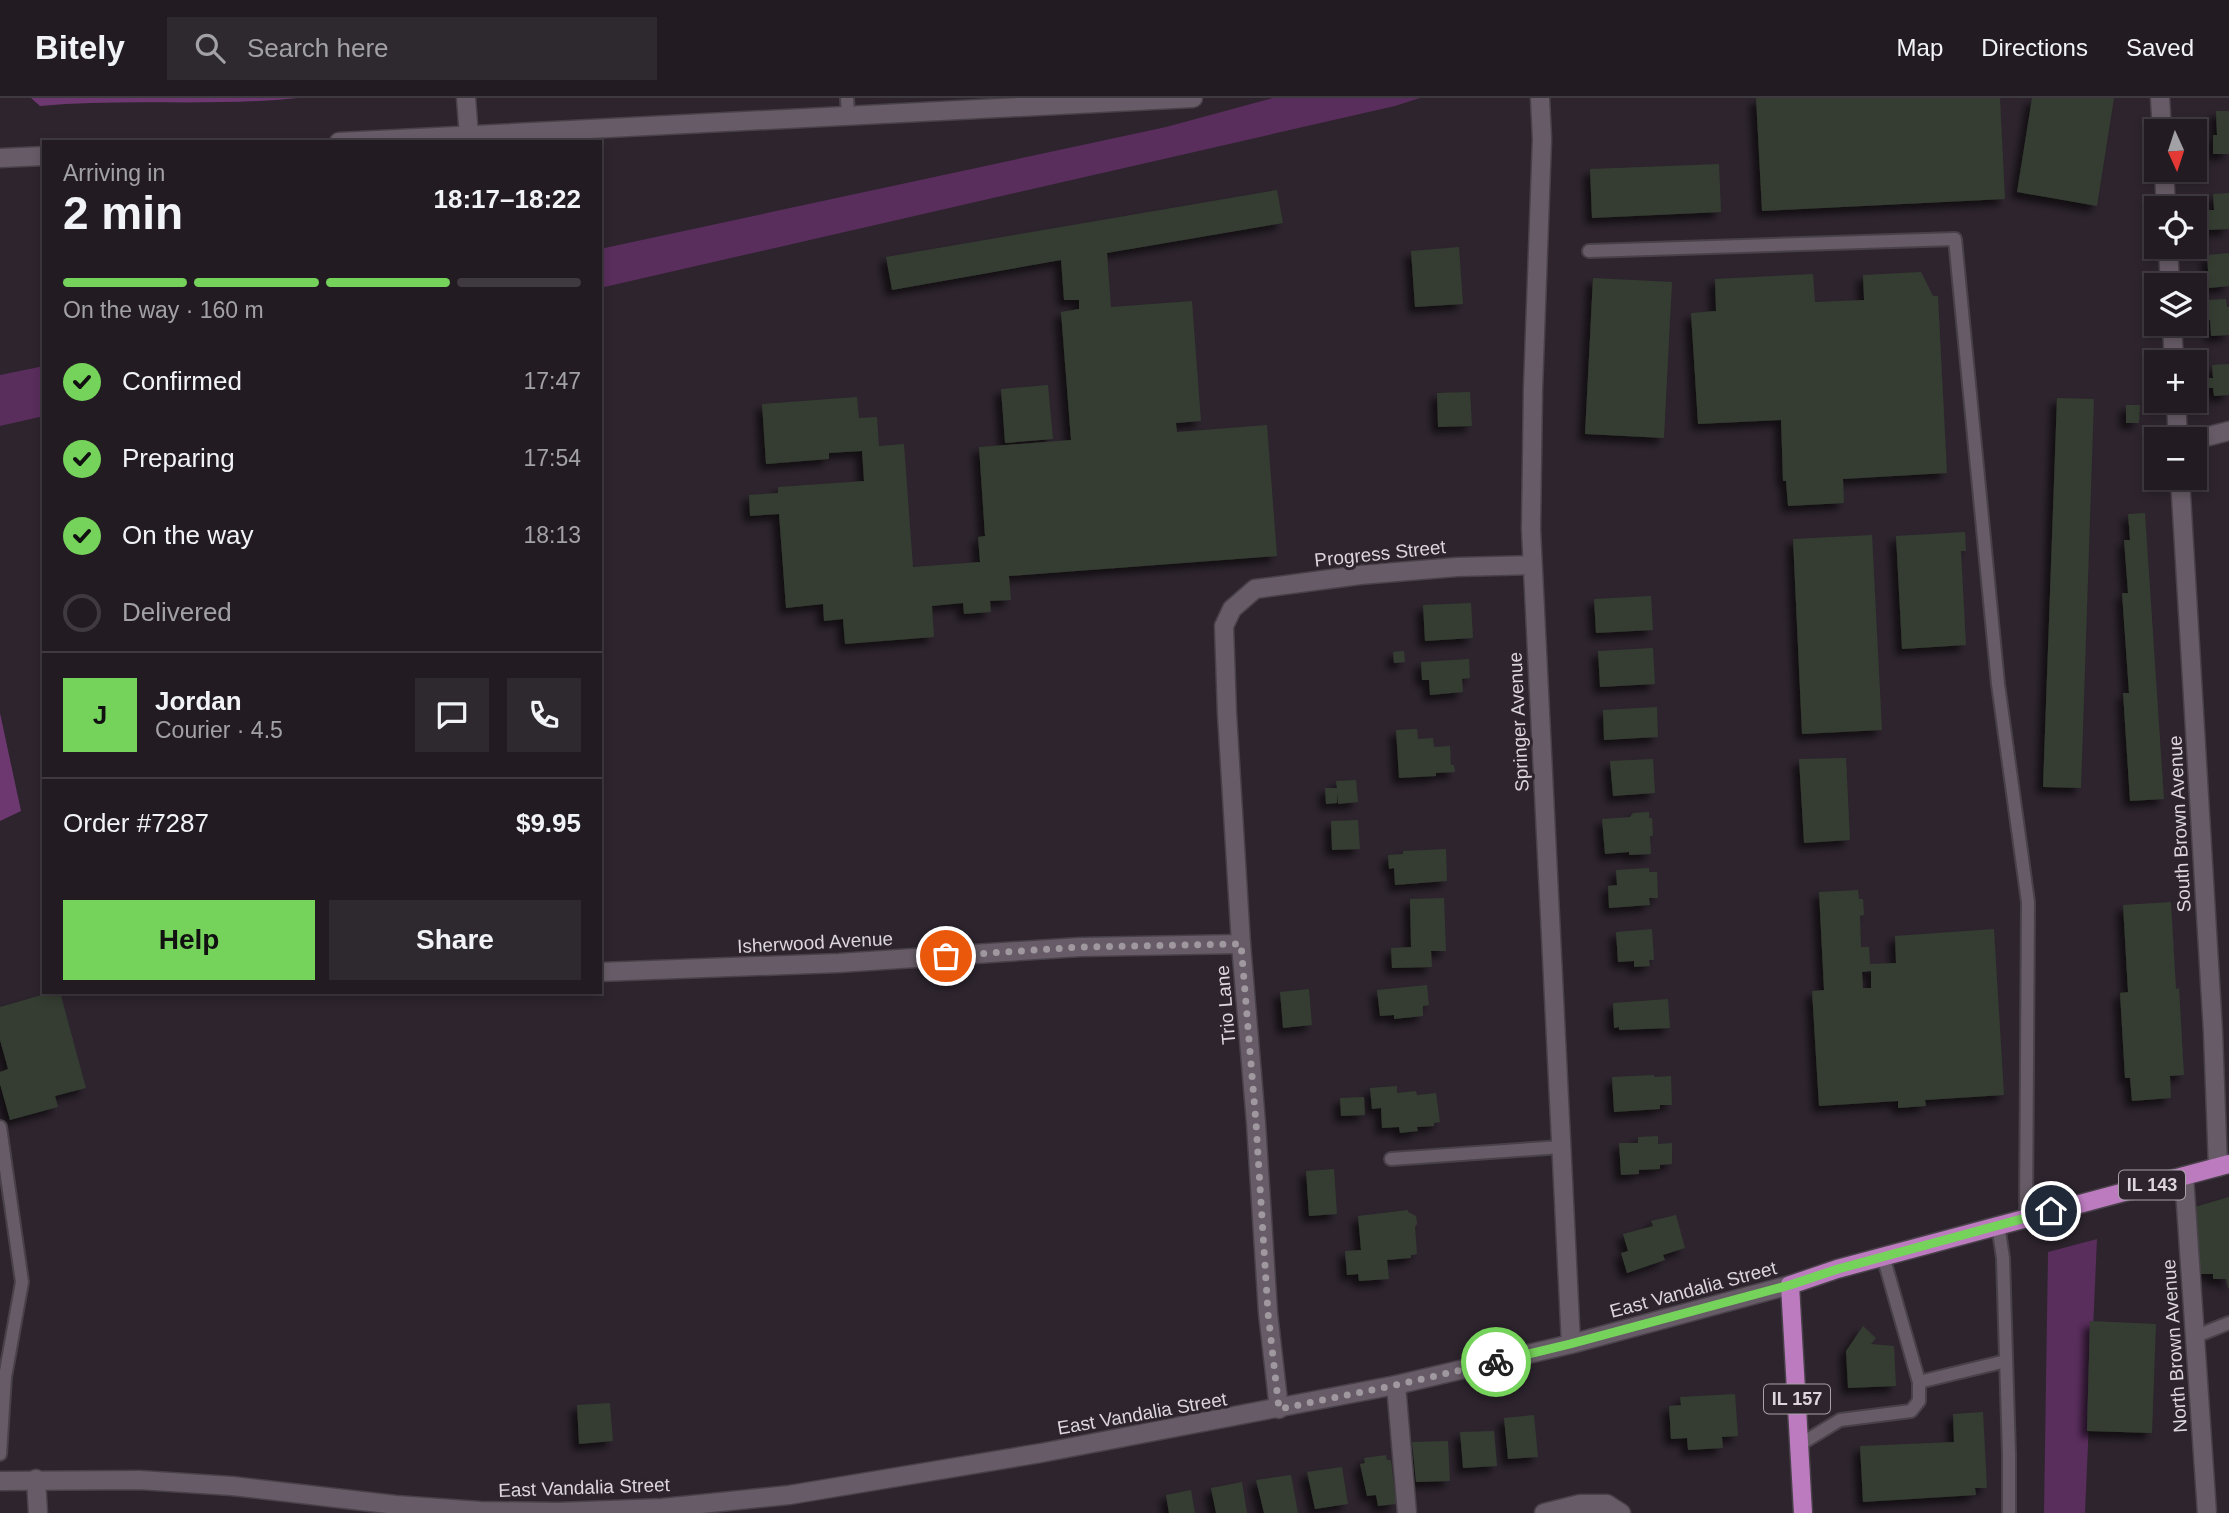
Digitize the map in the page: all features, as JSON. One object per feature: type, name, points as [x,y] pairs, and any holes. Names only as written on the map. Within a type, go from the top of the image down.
[{"type":"main road","name":"East Vandalia Street","points":[[1790,1285],[1828,1271],[2224,1166]]},
{"type":"main road","name":"IL 157","points":[[1790,1285],[1803,1513]]},
{"type":"street","points":[[466,98],[469,135]]},
{"type":"street","points":[[376,140],[848,107],[1193,98]]},
{"type":"street","name":"Springer Avenue","points":[[1540,98],[1542,139],[1533,389],[1532,565],[1570,1344]]},
{"type":"street","points":[[2160,98],[2161,119]]},
{"type":"street","points":[[0,158],[42,156]]},
{"type":"street","points":[[2207,437],[2229,431]]},
{"type":"street","name":"South Brown Avenue","points":[[2181,490],[2212,1018],[2224,1166]]},
{"type":"street","name":"Progress Street","points":[[1238,602],[1255,589],[1360,575],[1457,567],[1532,565]]},
{"type":"street","name":"Trio Lane","points":[[1238,602],[1224,626],[1228,728],[1268,1313],[1279,1409]]},
{"type":"street","name":"Isherwood Avenue","points":[[602,972],[839,963],[1080,947],[1241,944]]},
{"type":"street","name":"North Brown Avenue","points":[[2184,1177],[2207,1513]]},
{"type":"street","name":"East Vandalia Street","points":[[36,1479],[139,1480],[232,1486],[397,1506],[480,1511],[558,1512],[662,1508],[802,1493],[1041,1453],[1396,1385],[1570,1344],[1790,1285]]},
{"type":"street","points":[[1396,1385],[1407,1513]]},
{"type":"street","points":[[36,1479],[38,1513]]},
{"type":"street","name":"IL 143","points":[[0,1481],[36,1479]]},
{"type":"street","points":[[1544,1513],[1580,1504],[1608,1504],[1621,1513]]},
{"type":"lane","points":[[1589,251],[1955,239],[1998,684],[2028,902],[2026,1217]]},
{"type":"lane","points":[[0,1127],[22,1282],[5,1377],[0,1454]]},
{"type":"lane","points":[[1391,1159],[1561,1147]]},
{"type":"lane","points":[[1998,1225],[2003,1258],[2010,1455],[2009,1513]]},
{"type":"lane","points":[[1799,1445],[1840,1420],[1911,1412],[1919,1401],[1919,1382],[1883,1256]]},
{"type":"lane","points":[[2194,1337],[2229,1323]]},
{"type":"lane","points":[[1919,1382],[2006,1361]]},
{"type":"shaded area","points":[[31,98],[298,98],[40,106]]},
{"type":"shaded area","points":[[1273,98],[1420,98],[1395,106],[602,288],[602,249],[1166,127]]},
{"type":"shaded area","points":[[42,366],[42,416],[0,426],[0,375]]},
{"type":"shaded area","points":[[0,713],[21,811],[0,821]]},
{"type":"shaded area","points":[[2097,1239],[2085,1513],[2044,1513],[2048,1252]]},
{"type":"building","points":[[1756,98],[2000,98],[2005,199],[1762,211]]},
{"type":"building","points":[[2032,98],[2114,98],[2097,206],[2017,192]]},
{"type":"building","points":[[2216,111],[2229,111],[2229,154],[2213,154],[2213,135],[2217,135]]},
{"type":"building","points":[[1719,164],[1721,212],[1592,218],[1590,169]]},
{"type":"building","points":[[1277,190],[1283,223],[1107,253],[1111,307],[1192,301],[1201,421],[1176,423],[1177,432],[1267,425],[1277,556],[1009,576],[1011,600],[990,601],[991,612],[964,614],[963,603],[932,606],[934,637],[845,644],[843,619],[824,621],[823,604],[786,608],[779,514],[750,516],[749,495],[778,493],[778,487],[864,481],[862,451],[829,453],[829,459],[766,464],[762,404],[857,397],[859,418],[877,417],[879,446],[904,444],[913,567],[980,562],[978,537],[985,536],[979,447],[1071,440],[1061,312],[1079,309],[1079,300],[1064,300],[1061,260],[892,290],[886,257]]},
{"type":"building","points":[[2229,193],[2229,229],[2208,230],[2207,210],[2214,210],[2213,194]]},
{"type":"building","points":[[1459,247],[1463,304],[1415,307],[1411,251]]},
{"type":"building","points":[[2229,253],[2229,286],[2209,288],[2207,255]]},
{"type":"building","points":[[1921,272],[1933,296],[1938,296],[1947,473],[1843,479],[1844,503],[1788,506],[1786,481],[1783,481],[1781,420],[1698,424],[1691,313],[1716,311],[1715,279],[1813,274],[1815,302],[1864,300],[1863,275]]},
{"type":"building","points":[[1593,278],[1672,282],[1664,438],[1585,434]]},
{"type":"building","points":[[2226,299],[2229,307],[2229,335],[2211,336],[2210,320],[2207,320],[2208,300]]},
{"type":"building","points":[[2229,364],[2229,395],[2214,396],[2213,388],[2209,388],[2209,378],[2213,378],[2212,365]]},
{"type":"building","points":[[1048,385],[1053,439],[1005,443],[1001,389]]},
{"type":"building","points":[[1470,392],[1472,426],[1438,427],[1437,393]]},
{"type":"building","points":[[2057,398],[2094,399],[2081,788],[2043,787]]},
{"type":"building","points":[[2126,405],[2140,405],[2139,423],[2126,423]]},
{"type":"building","points":[[2145,513],[2164,799],[2130,801],[2123,693],[2129,693],[2122,593],[2128,593],[2124,540],[2130,540],[2128,514]]},
{"type":"building","points":[[1965,532],[1966,551],[1961,551],[1966,645],[1902,649],[1896,536]]},
{"type":"building","points":[[1872,535],[1882,730],[1802,734],[1793,539]]},
{"type":"building","points":[[1651,596],[1653,630],[1596,633],[1594,599]]},
{"type":"building","points":[[1471,603],[1473,638],[1425,641],[1423,605]]},
{"type":"building","points":[[1653,648],[1655,684],[1600,687],[1598,651]]},
{"type":"building","points":[[1404,651],[1405,662],[1394,663],[1393,652]]},
{"type":"building","points":[[1469,659],[1470,678],[1462,679],[1463,692],[1430,695],[1429,680],[1422,680],[1421,662]]},
{"type":"building","points":[[1657,707],[1658,737],[1604,740],[1603,710]]},
{"type":"building","points":[[1417,729],[1418,739],[1433,738],[1434,747],[1450,746],[1451,765],[1454,765],[1455,772],[1399,778],[1396,730]]},
{"type":"building","points":[[1846,758],[1850,840],[1804,843],[1799,759]]},
{"type":"building","points":[[1653,759],[1655,793],[1613,796],[1610,761]]},
{"type":"building","points":[[1356,780],[1358,802],[1338,804],[1337,792],[1337,803],[1326,804],[1325,788],[1337,788],[1336,781]]},
{"type":"building","points":[[1649,812],[1653,836],[1650,836],[1651,854],[1605,854],[1602,819],[1630,817],[1633,813]]},
{"type":"building","points":[[1358,820],[1360,849],[1332,850],[1331,821]]},
{"type":"building","points":[[1446,849],[1447,881],[1395,885],[1394,868],[1389,869],[1388,855],[1403,854],[1403,851]]},
{"type":"building","points":[[1649,868],[1649,872],[1657,872],[1658,898],[1649,898],[1650,905],[1609,908],[1608,886],[1617,885],[1616,870]]},
{"type":"building","points":[[1858,890],[1859,899],[1863,899],[1864,915],[1860,916],[1861,947],[1869,947],[1870,964],[1896,963],[1895,936],[1994,929],[2004,1095],[1925,1100],[1926,1106],[1898,1108],[1898,1101],[1819,1106],[1812,991],[1824,990],[1819,892]],"holes":[[[1871,971],[1871,988],[1863,988],[1862,972]]]},
{"type":"building","points":[[1444,898],[1446,951],[1431,951],[1432,967],[1392,968],[1391,948],[1411,947],[1410,899]]},
{"type":"building","points":[[2171,902],[2184,1075],[2170,1076],[2171,1098],[2132,1101],[2130,1078],[2125,1078],[2120,993],[2128,992],[2123,905]]},
{"type":"building","points":[[1652,929],[1654,960],[1649,960],[1650,966],[1634,967],[1634,961],[1618,962],[1616,932]]},
{"type":"building","points":[[1427,985],[1429,1005],[1423,1006],[1423,1016],[1394,1019],[1394,1015],[1380,1016],[1377,990]]},
{"type":"building","points":[[1309,989],[1312,1025],[1283,1028],[1280,992]]},
{"type":"building","points":[[45,994],[61,994],[86,1088],[55,1096],[58,1107],[10,1120],[0,1084],[0,1072],[8,1069],[0,1040],[0,1007]]},
{"type":"building","points":[[1668,999],[1670,1028],[1614,1028],[1613,1003]]},
{"type":"building","points":[[1671,1076],[1672,1105],[1660,1105],[1660,1109],[1614,1112],[1612,1077]]},
{"type":"building","points":[[1397,1086],[1397,1093],[1436,1093],[1440,1122],[1434,1123],[1434,1126],[1417,1127],[1418,1131],[1400,1133],[1399,1127],[1382,1128],[1381,1108],[1372,1109],[1370,1088]]},
{"type":"building","points":[[1364,1097],[1365,1115],[1341,1116],[1340,1098]]},
{"type":"building","points":[[1658,1136],[1658,1144],[1672,1143],[1672,1164],[1660,1165],[1660,1169],[1639,1170],[1639,1174],[1621,1175],[1619,1143],[1638,1143],[1638,1137]]},
{"type":"building","points":[[1334,1169],[1337,1214],[1309,1216],[1306,1171]]},
{"type":"building","points":[[2229,1197],[2228,1288],[2226,1279],[2213,1279],[2213,1274],[2194,1274],[2188,1209]]},
{"type":"building","points":[[1408,1210],[1416,1216],[1417,1254],[1411,1255],[1411,1258],[1387,1260],[1389,1279],[1359,1281],[1358,1274],[1347,1275],[1345,1251],[1361,1250],[1358,1216]]},
{"type":"building","points":[[1676,1215],[1685,1248],[1663,1255],[1665,1260],[1627,1273],[1621,1253],[1628,1251],[1623,1234],[1653,1226],[1651,1221]]},
{"type":"building","points":[[2090,1321],[2156,1324],[2152,1433],[2087,1431]]},
{"type":"building","points":[[1863,1326],[1876,1338],[1871,1344],[1894,1346],[1896,1386],[1848,1388],[1846,1351]]},
{"type":"building","points":[[1735,1394],[1738,1436],[1722,1437],[1723,1448],[1688,1450],[1687,1438],[1671,1439],[1669,1406],[1681,1405],[1680,1397]]},
{"type":"building","points":[[610,1403],[613,1441],[579,1444],[577,1405]]},
{"type":"building","points":[[1983,1412],[1987,1488],[1975,1488],[1976,1495],[1863,1502],[1860,1446],[1954,1442],[1953,1414]]},
{"type":"building","points":[[1534,1415],[1538,1457],[1508,1459],[1504,1418]]},
{"type":"building","points":[[1494,1431],[1497,1466],[1463,1468],[1460,1432]]},
{"type":"building","points":[[1448,1441],[1450,1481],[1416,1482],[1412,1442]]},
{"type":"building","points":[[1386,1455],[1387,1460],[1391,1460],[1396,1504],[1378,1506],[1376,1495],[1367,1496],[1360,1464],[1365,1463],[1364,1458]]},
{"type":"building","points":[[1342,1467],[1348,1504],[1315,1509],[1307,1472]]},
{"type":"building","points":[[1291,1475],[1298,1513],[1264,1513],[1256,1480]]},
{"type":"building","points":[[1242,1482],[1247,1513],[1216,1513],[1211,1488]]},
{"type":"building","points":[[1191,1490],[1195,1513],[1169,1513],[1166,1495]]},
{"type":"way so far","points":[[946,956],[1080,947],[1241,944],[1268,1313],[1279,1409],[1496,1362]]},
{"type":"route","points":[[1496,1362],[1790,1285],[1838,1269],[2051,1211]]}]
